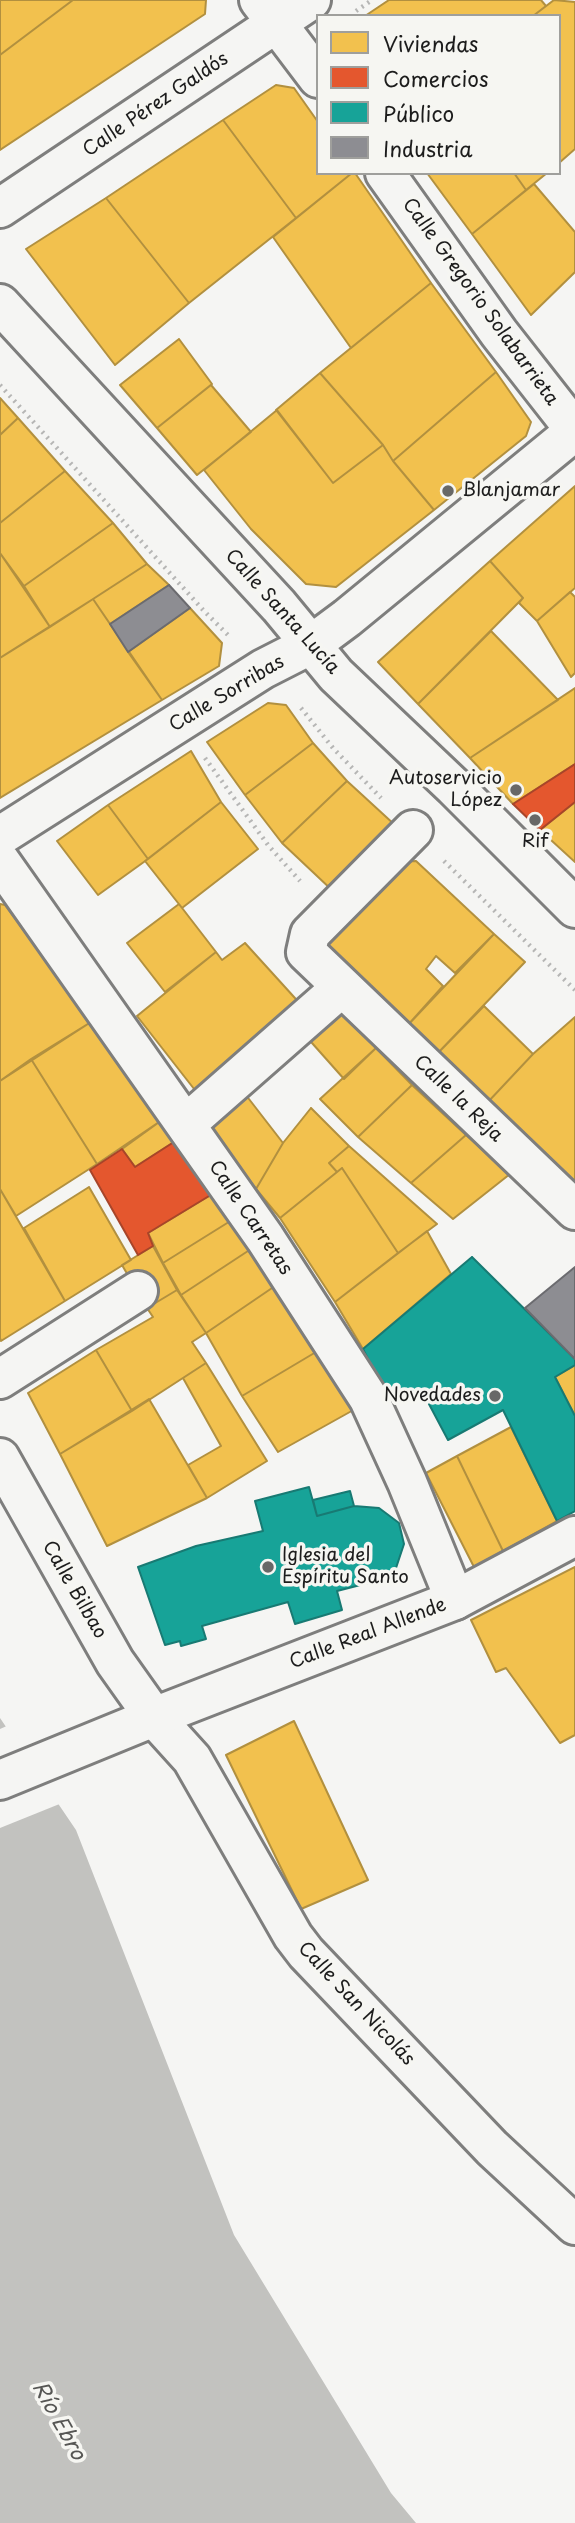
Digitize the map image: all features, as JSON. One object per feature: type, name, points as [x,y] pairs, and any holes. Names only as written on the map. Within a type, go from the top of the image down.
[{"type":"street","name":"Calle Pérez Galdós","points":[[0,208],[268,11],[311,0]]},
{"type":"street","points":[[268,11],[316,75]]},
{"type":"street","name":"Calle Gregorio Solabarrieta","points":[[386,175],[499,333],[575,431]]},
{"type":"street","name":"Calle Santa Lucía","points":[[0,304],[312,645],[336,675],[454,787],[575,908]]},
{"type":"street","name":"Calle Sorribas","points":[[0,836],[263,669],[312,645],[575,431]]},
{"type":"street","points":[[331,915],[413,830]]},
{"type":"street","name":"Calle Carretas","points":[[0,861],[265,1238],[369,1399],[407,1482],[454,1600]]},
{"type":"street","name":"Calle la Reja","points":[[331,915],[310,934],[306,952],[575,1210]]},
{"type":"street","points":[[186,1124],[342,987]]},
{"type":"street","points":[[0,1379],[138,1291]]},
{"type":"street","name":"Calle Bilbao","points":[[0,1458],[115,1662],[154,1717]]},
{"type":"street","name":"Calle Real Allende","points":[[0,1780],[454,1600],[575,1536]]},
{"type":"street","name":"Calle San Nicolás","points":[[154,1717],[192,1759],[293,1936],[306,1953],[492,2148],[575,2225]]},
{"type":"path","points":[[352,14],[372,0]]},
{"type":"path","points":[[0,385],[236,643]]},
{"type":"path","points":[[299,706],[332,748],[575,990]]},
{"type":"path","points":[[202,752],[268,845],[331,915]]},
{"type":"water","name":"Río Ebro","points":[[0,1718],[76,1830],[234,2235],[391,2493],[416,2523],[0,2523]]},
{"type":"pier","points":[[9,1725],[62,1803],[0,1828],[0,1729]]},
{"type":"building: Viviendas","points":[[0,0],[73,0],[0,55]]},
{"type":"building: Viviendas","points":[[73,0],[206,0],[205,14],[0,150],[0,55]]},
{"type":"building: Viviendas","points":[[389,0],[541,0],[546,6],[536,14],[368,14]]},
{"type":"building: Viviendas","points":[[554,0],[575,2],[575,149],[561,161],[561,14],[536,14]]},
{"type":"building: Viviendas","points":[[276,85],[294,88],[316,119],[316,175],[350,175],[296,218],[223,120]]},
{"type":"building: Viviendas","points":[[223,120],[296,218],[189,303],[106,198]]},
{"type":"building: Viviendas","points":[[350,175],[356,175],[431,283],[351,348],[273,237]]},
{"type":"building: Viviendas","points":[[428,175],[515,175],[526,190],[472,234]]},
{"type":"building: Viviendas","points":[[515,175],[545,175],[526,190]]},
{"type":"building: Viviendas","points":[[534,184],[575,232],[575,272],[531,315],[472,234]]},
{"type":"building: Viviendas","points":[[106,198],[189,303],[115,365],[26,249]]},
{"type":"building: Viviendas","points":[[431,283],[496,372],[393,461],[383,445],[320,373]]},
{"type":"building: Viviendas","points":[[179,339],[212,384],[157,428],[120,385]]},
{"type":"building: Viviendas","points":[[496,372],[531,422],[526,436],[434,510],[393,461]]},
{"type":"building: Viviendas","points":[[320,373],[383,445],[333,483],[276,410]]},
{"type":"building: Viviendas","points":[[211,385],[251,432],[197,475],[157,428]]},
{"type":"building: Viviendas","points":[[0,398],[18,418],[0,435]]},
{"type":"building: Viviendas","points":[[277,410],[333,483],[383,445],[434,510],[336,587],[306,584],[251,529],[204,470]]},
{"type":"building: Viviendas","points":[[18,418],[65,471],[0,523],[0,435]]},
{"type":"building: Viviendas","points":[[65,471],[113,523],[24,586],[0,553],[0,523]]},
{"type":"building: Viviendas","points":[[575,486],[575,588],[537,621],[519,603],[523,598],[490,561]]},
{"type":"building: Viviendas","points":[[113,523],[147,564],[50,627],[24,586]]},
{"type":"building: Viviendas","points":[[0,553],[50,627],[0,658]]},
{"type":"building: Viviendas","points":[[490,561],[523,598],[418,704],[378,662]]},
{"type":"building: Viviendas","points":[[147,564],[169,585],[110,624],[93,599]]},
{"type":"building: Viviendas","points":[[570,592],[575,597],[575,673],[571,677],[537,621]]},
{"type":"building: Viviendas","points":[[93,599],[162,700],[0,798],[0,658]]},
{"type":"building: Viviendas","points":[[190,608],[222,643],[219,666],[162,700],[128,652]]},
{"type":"building: Viviendas","points":[[491,631],[558,700],[470,758],[418,704]]},
{"type":"building: Viviendas","points":[[575,688],[575,764],[513,804],[470,758]]},
{"type":"building: Viviendas","points":[[268,703],[286,705],[313,743],[245,795],[207,742]]},
{"type":"building: Viviendas","points":[[313,743],[347,781],[282,843],[245,795]]},
{"type":"building: Viviendas","points":[[191,751],[221,802],[148,859],[108,805]]},
{"type":"building: Viviendas","points":[[347,781],[396,826],[334,892],[282,843]]},
{"type":"building: Viviendas","points":[[221,802],[258,849],[182,908],[145,861]]},
{"type":"building: Viviendas","points":[[575,802],[575,862],[540,830]]},
{"type":"building: Viviendas","points":[[108,805],[148,859],[98,895],[57,841]]},
{"type":"building: Viviendas","points":[[416,861],[494,934],[455,973],[436,956],[426,969],[443,986],[407,1026],[324,952],[327,943],[401,862]]},
{"type":"building: Viviendas","points":[[0,904],[5,905],[91,1022],[0,1081]]},
{"type":"building: Viviendas","points":[[179,904],[216,952],[165,992],[127,943]]},
{"type":"building: Viviendas","points":[[494,934],[525,962],[436,1055],[407,1026]]},
{"type":"building: Viviendas","points":[[245,943],[304,1008],[198,1094],[137,1016],[216,952],[222,960]]},
{"type":"building: Viviendas","points":[[338,1003],[376,1048],[344,1079],[304,1034]]},
{"type":"building: Viviendas","points":[[484,1006],[533,1054],[487,1103],[436,1055]]},
{"type":"building: Viviendas","points":[[575,1017],[575,1185],[487,1103],[533,1054]]},
{"type":"building: Viviendas","points":[[91,1022],[162,1120],[97,1164],[31,1059]]},
{"type":"building: Viviendas","points":[[376,1048],[412,1085],[358,1137],[320,1099]]},
{"type":"building: Viviendas","points":[[31,1059],[97,1164],[16,1216],[0,1189],[0,1081]]},
{"type":"building: Viviendas","points":[[412,1085],[466,1135],[411,1183],[358,1137]]},
{"type":"building: Viviendas","points":[[242,1090],[283,1143],[256,1189],[204,1122]]},
{"type":"building: Viviendas","points":[[311,1108],[349,1146],[329,1163],[337,1172],[280,1218],[256,1189],[283,1143]]},
{"type":"building: Viviendas","points":[[162,1120],[177,1140],[135,1167],[122,1149]]},
{"type":"building: Viviendas","points":[[466,1135],[510,1174],[453,1219],[411,1183]]},
{"type":"building: Viviendas","points":[[349,1146],[437,1224],[398,1253],[342,1168],[337,1172],[329,1163]]},
{"type":"building: Viviendas","points":[[342,1168],[398,1253],[335,1302],[280,1218]]},
{"type":"building: Viviendas","points":[[89,1187],[131,1260],[65,1301],[24,1228]]},
{"type":"building: Viviendas","points":[[0,1189],[65,1301],[1,1341],[0,1338]]},
{"type":"building: Viviendas","points":[[214,1193],[232,1220],[163,1263],[148,1233]]},
{"type":"building: Viviendas","points":[[232,1220],[251,1249],[181,1295],[163,1263]]},
{"type":"building: Viviendas","points":[[427,1231],[451,1274],[363,1349],[335,1302]]},
{"type":"building: Viviendas","points":[[153,1246],[177,1290],[147,1308],[122,1265]]},
{"type":"building: Viviendas","points":[[251,1249],[275,1286],[206,1333],[181,1295]]},
{"type":"building: Viviendas","points":[[275,1286],[316,1352],[242,1396],[206,1333]]},
{"type":"building: Viviendas","points":[[177,1290],[206,1333],[192,1342],[206,1363],[132,1411],[96,1350],[153,1317],[147,1308]]},
{"type":"building: Viviendas","points":[[96,1350],[132,1411],[60,1454],[28,1393]]},
{"type":"building: Viviendas","points":[[316,1352],[357,1408],[278,1452],[242,1396]]},
{"type":"building: Viviendas","points":[[206,1363],[267,1461],[207,1498],[188,1465],[221,1446],[183,1378]]},
{"type":"building: Viviendas","points":[[575,1365],[575,1416],[555,1377]]},
{"type":"building: Viviendas","points":[[149,1399],[207,1498],[107,1546],[60,1454]]},
{"type":"building: Viviendas","points":[[511,1427],[557,1521],[503,1551],[457,1456]]},
{"type":"building: Viviendas","points":[[457,1456],[503,1551],[474,1567],[426,1473]]},
{"type":"building: Viviendas","points":[[575,1567],[575,1735],[560,1743],[506,1668],[496,1672],[471,1620]]},
{"type":"building: Viviendas","points":[[294,1721],[368,1880],[301,1909],[226,1755]]},
{"type":"building: Comercios","points":[[575,764],[575,802],[540,830],[513,804]]},
{"type":"building: Comercios","points":[[177,1140],[214,1193],[148,1233],[153,1246],[138,1255],[90,1170],[122,1149],[135,1167]]},
{"type":"building: Público","name":"Novedades","points":[[472,1257],[575,1359],[575,1365],[555,1377],[575,1416],[575,1511],[557,1521],[503,1410],[448,1440],[421,1389],[390,1404],[363,1349]]},
{"type":"building: Público","name":"Iglesia del Espíritu Santo","points":[[309,1487],[317,1516],[354,1506],[379,1508],[399,1523],[404,1544],[396,1568],[376,1581],[337,1591],[342,1610],[295,1624],[288,1602],[202,1626],[206,1639],[181,1646],[180,1641],[165,1645],[138,1567],[196,1546],[263,1531],[255,1501]]},
{"type":"building: Público","points":[[350,1491],[354,1506],[317,1516],[313,1500]]},
{"type":"building: Industria","points":[[169,585],[190,608],[128,652],[110,624]]},
{"type":"building: Industria","points":[[575,1267],[575,1359],[525,1308]]},
{"type":"place","name":"Blanjamar","points":[[448,491]]},
{"type":"place","name":"Autoservicio López","points":[[516,790]]},
{"type":"place","name":"Rif","points":[[535,820]]},
{"type":"place","name":"Novedades","points":[[495,1396]]},
{"type":"place","name":"Iglesia del Espíritu Santo","points":[[268,1567]]}]
